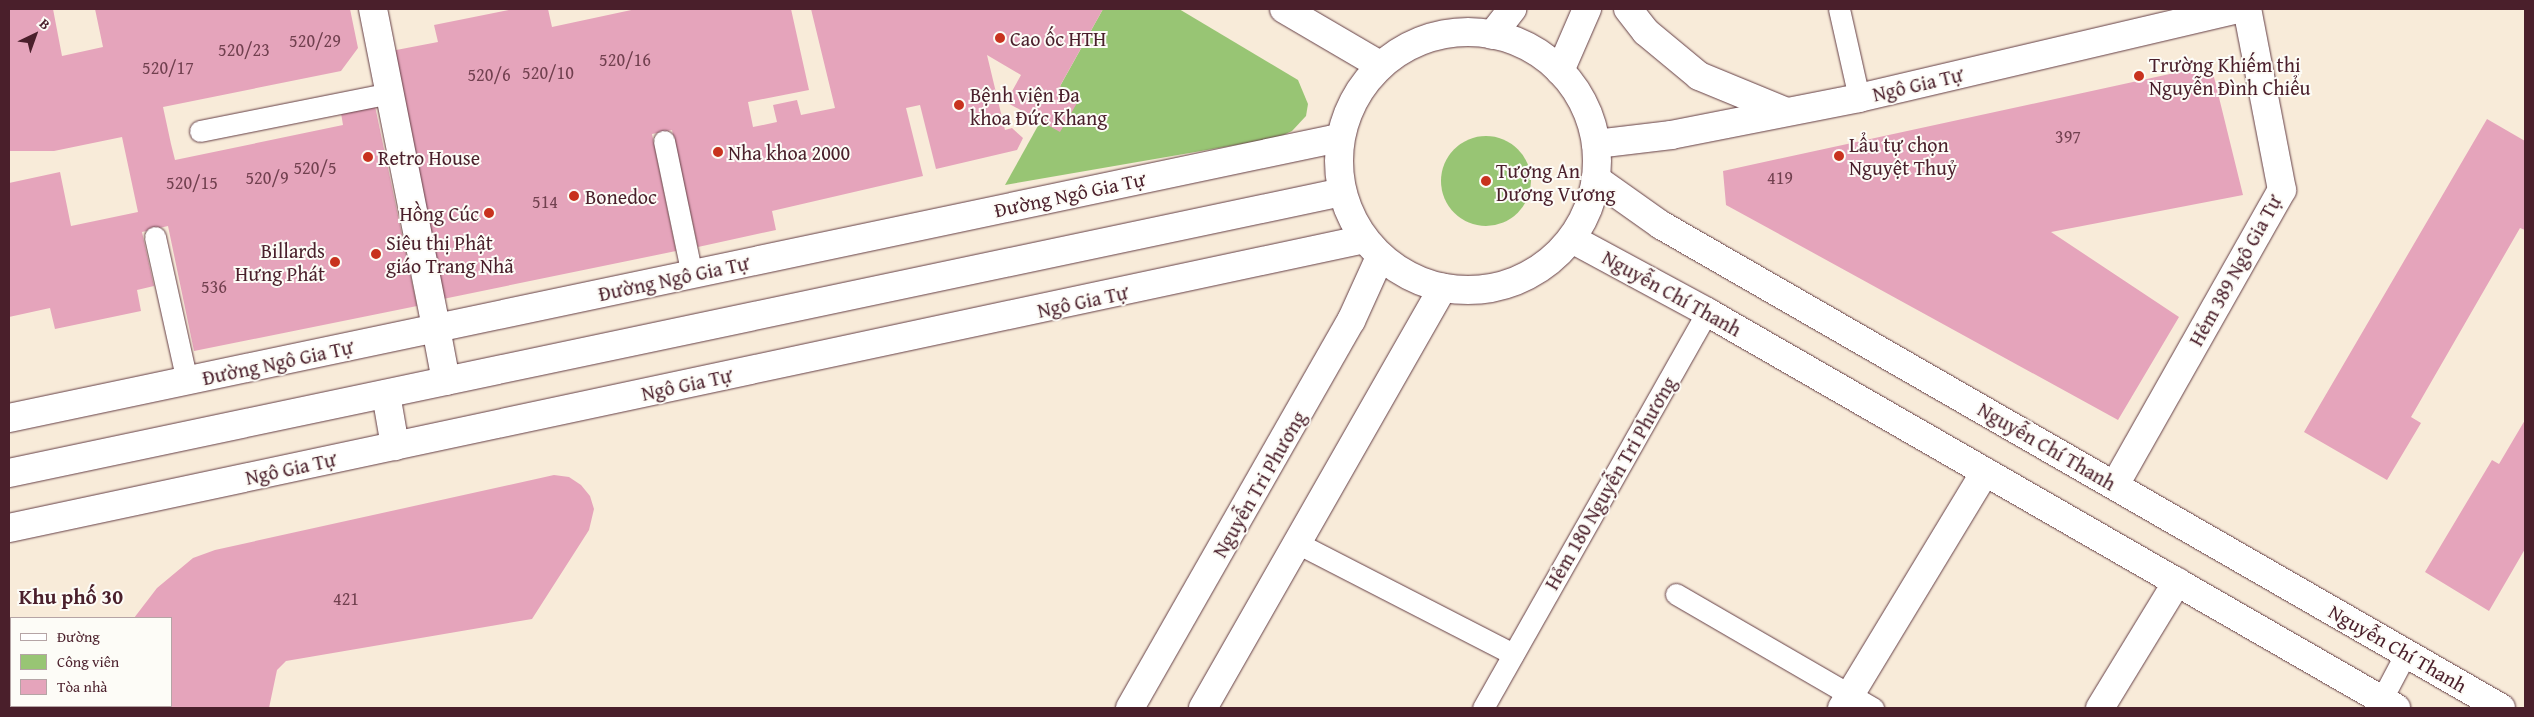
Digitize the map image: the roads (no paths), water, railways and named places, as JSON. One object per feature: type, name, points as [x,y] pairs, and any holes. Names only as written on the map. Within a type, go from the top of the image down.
[{"type":"main road","points":[[373,9],[446,381]]},
{"type":"main road","points":[[1284,9],[1380,65]]},
{"type":"main road","points":[[1492,35],[1512,9]]},
{"type":"main road","points":[[1560,71],[1587,9]]},
{"type":"main road","points":[[1628,9],[1646,32],[1699,76],[1784,111]]},
{"type":"main road","name":"Ngô Gia Tự","points":[[1596,144],[1670,135],[1784,111],[1859,98],[2237,9]]},
{"type":"main road","name":"Hẻm 389 Ngô Gia Tự","points":[[2115,485],[2282,190],[2247,9]]},
{"type":"main road","points":[[1462,32],[1492,35],[1528,47],[1560,71],[1584,105],[1596,144],[1596,179],[1586,216],[1572,239],[1547,265],[1515,282],[1479,290],[1443,288],[1410,277],[1373,248],[1342,192],[1338,170],[1339,138],[1355,97],[1380,65],[1405,48],[1433,37],[1462,32]]},
{"type":"main road","name":"Đường Ngô Gia Tự","points":[[9,418],[1339,138]]},
{"type":"main road","name":"Nguyễn Chí Thanh","points":[[1596,179],[1660,225],[2501,708]]},
{"type":"main road","points":[[9,473],[1342,192]]},
{"type":"main road","name":"Nguyễn Chí Thanh","points":[[1572,239],[1707,312],[2177,582],[2384,705]]},
{"type":"main road","name":"Ngô Gia Tự","points":[[9,528],[394,446],[1373,248]]},
{"type":"main road","name":"Nguyễn Tri Phương","points":[[1130,708],[1351,320],[1373,248]]},
{"type":"main road","points":[[1202,708],[1443,288]]},
{"type":"main road","points":[[386,394],[394,446]]},
{"type":"main road","points":[[1845,702],[1985,472]]},
{"type":"main road","points":[[2100,708],[2177,582]]},
{"type":"lane","points":[[1839,9],[1859,98]]},
{"type":"lane","points":[[200,131],[390,93]]},
{"type":"lane","points":[[664,141],[692,275]]},
{"type":"lane","points":[[155,237],[187,381]]},
{"type":"lane","name":"Hẻm 180 Nguyễn Tri Phương","points":[[1483,708],[1707,312]]},
{"type":"lane","points":[[1296,543],[1513,654]]},
{"type":"lane","points":[[1676,594],[1845,702],[1874,708]]},
{"type":"lane","points":[[2384,705],[2406,653]]},
{"type":"place","name":"Cao ốc HTH","points":[[1000,38]]},
{"type":"place","name":"Trường Khiếm thị Nguyễn Đình Chiểu","points":[[2139,76]]},
{"type":"place","name":"Bệnh viện Đa khoa Đức Khang","points":[[959,105]]},
{"type":"place","name":"Nha khoa 2000","points":[[718,152]]},
{"type":"place","name":"Lẩu tự chọn Nguyệt Thuỷ","points":[[1839,156]]},
{"type":"place","name":"Retro House","points":[[368,157]]},
{"type":"place","name":"Tượng An Dương Vương","points":[[1486,181]]},
{"type":"place","name":"Bonedoc","points":[[574,196]]},
{"type":"place","name":"Hồng Cúc","points":[[489,213]]},
{"type":"place","name":"Siêu thị Phật giáo Trang Nhã","points":[[376,254]]},
{"type":"place","name":"Billards Hưng Phát","points":[[335,262]]},
{"type":"district","name":"Khu phố 30","points":[[71,597]]}]
